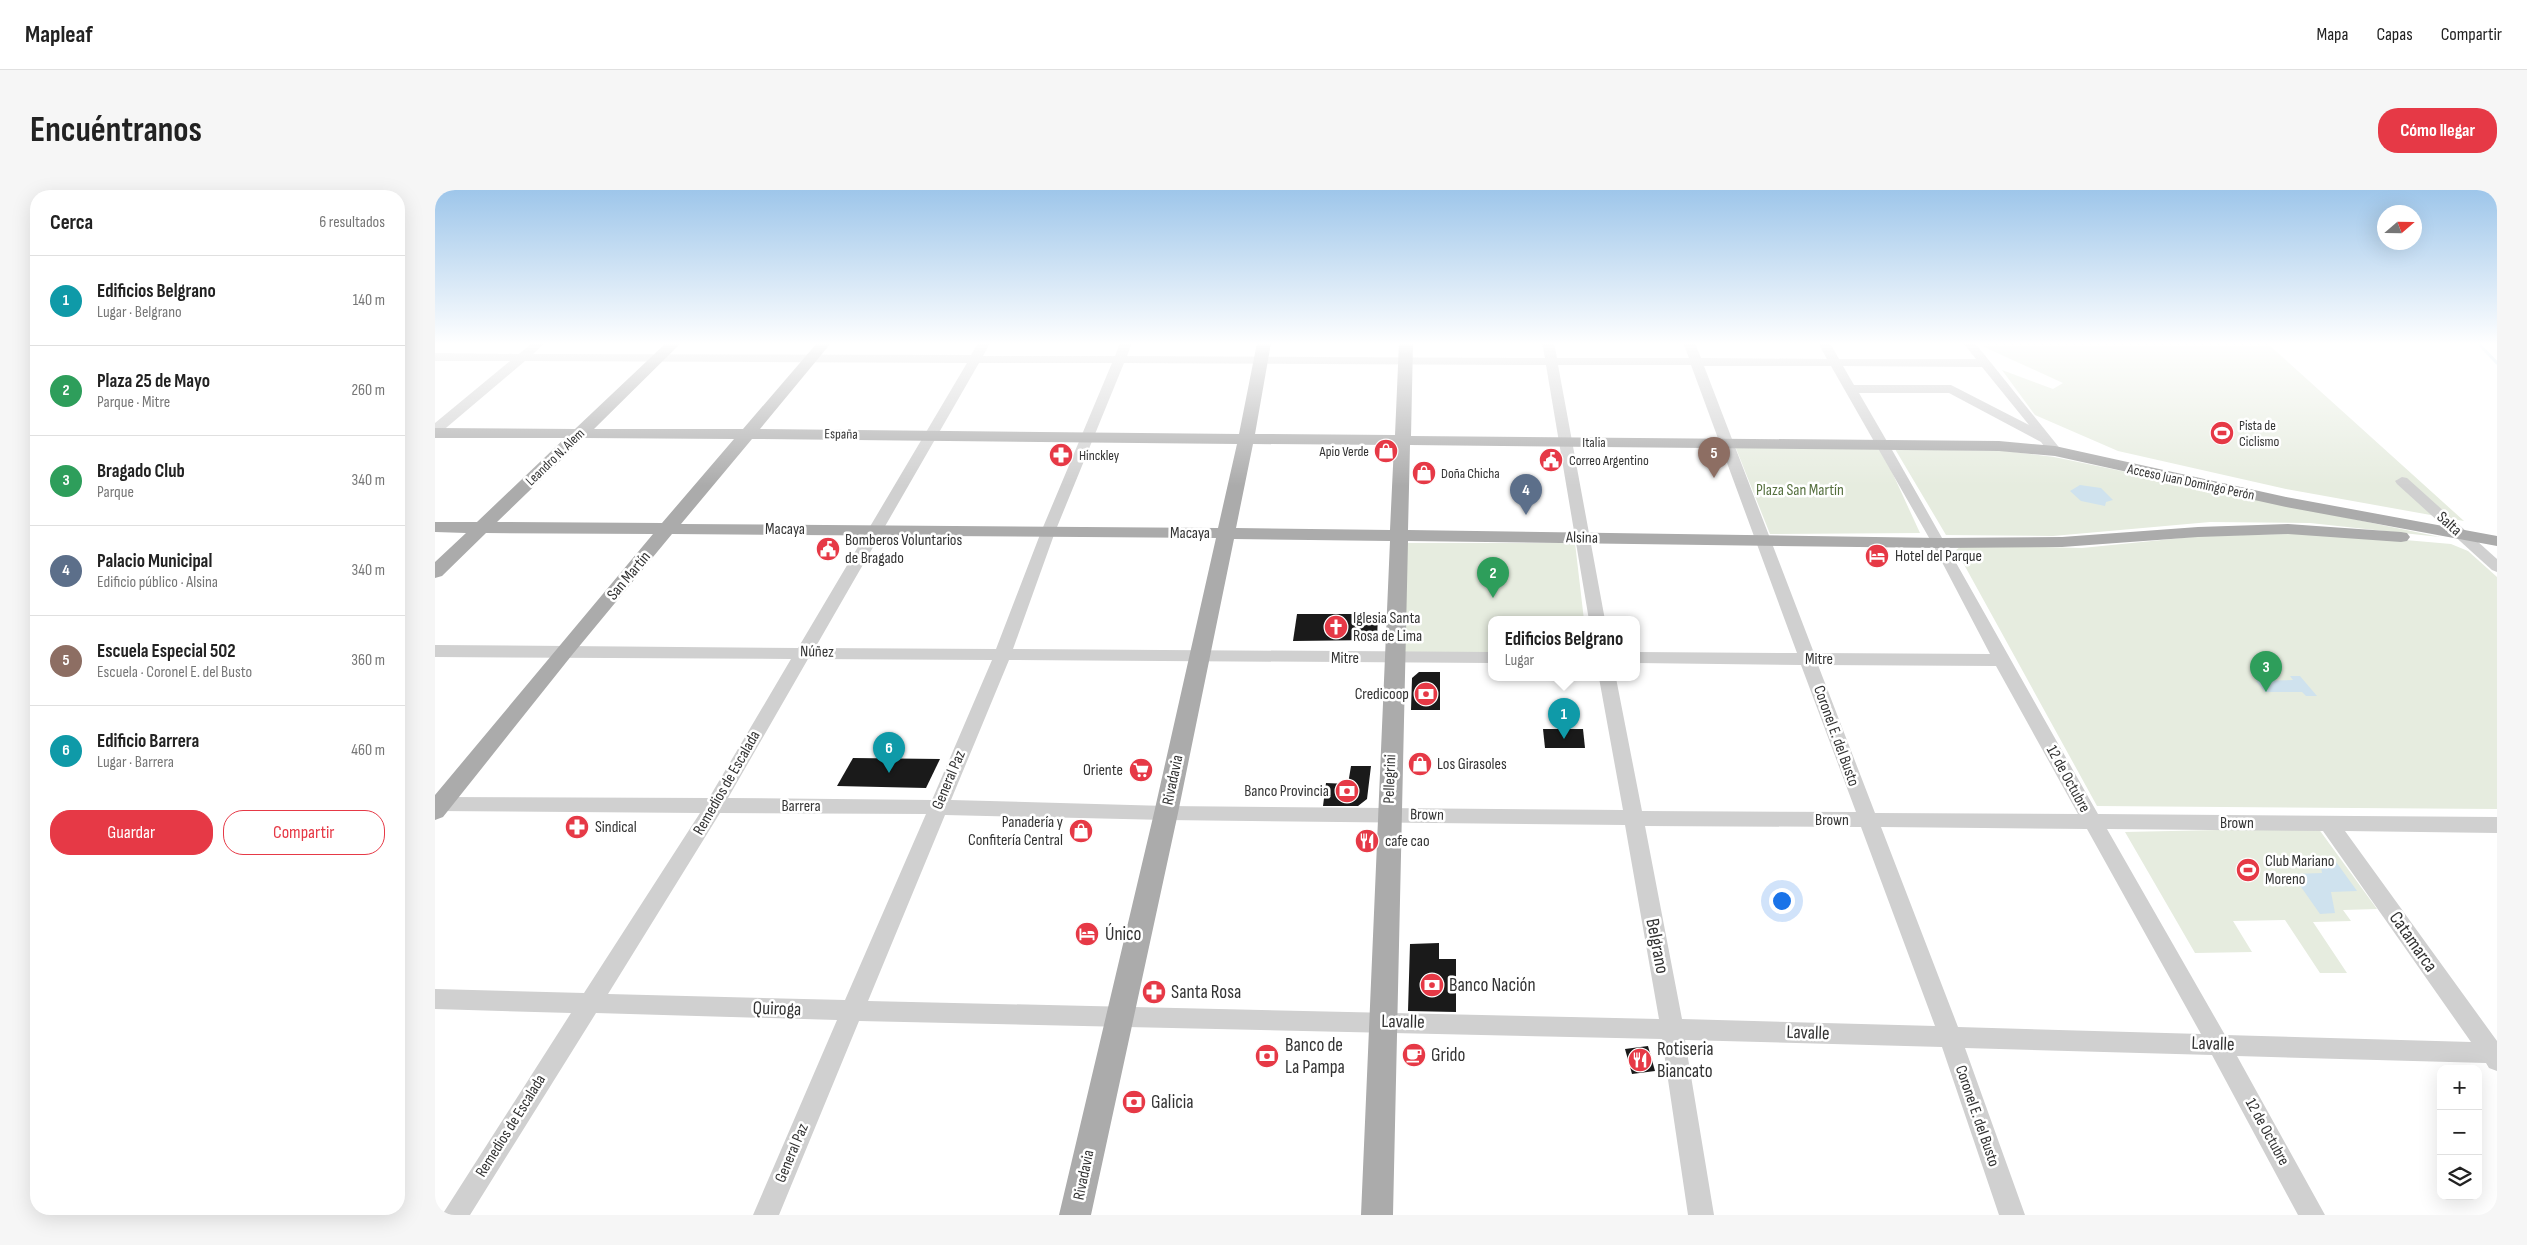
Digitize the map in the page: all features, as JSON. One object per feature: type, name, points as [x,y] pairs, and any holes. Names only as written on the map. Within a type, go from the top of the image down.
[{"type":"main road","name":"Leandro N. Alem","points":[[435,572],[624,391]]},
{"type":"main road","name":"San Martín","points":[[437,806],[565,650],[785,391]]},
{"type":"main road","name":"Rivadavia","points":[[1075,1215],[1166,813],[1255,391]]},
{"type":"main road","name":"Pellegrini","points":[[1377,1215],[1398,536],[1405,391]]},
{"type":"main road","name":"España","points":[[435,434],[930,435],[1246,439]]},
{"type":"main road","name":"Italia","points":[[1246,439],[1882,445]]},
{"type":"main road","name":"Acceso Juan Domingo Perón","points":[[1882,445],[2051,445],[2286,502],[2466,540],[2497,549]]},
{"type":"main road","name":"Macaya","points":[[435,527],[1225,533]]},
{"type":"main road","name":"Acceso Juan Domingo Perón","points":[[1939,543],[2062,542],[2198,532],[2288,529],[2497,541]]},
{"type":"main road","name":"Alsina","points":[[1225,533],[1939,543]]},
{"type":"street","points":[[435,430],[482,391]]},
{"type":"street","name":"Remedios de Escalada","points":[[455,1215],[714,806],[955,391]]},
{"type":"street","name":"General Paz","points":[[766,1215],[1003,654],[1048,532],[1106,391]]},
{"type":"street","points":[[1556,391],[1596,616]]},
{"type":"street","name":"Coronel E. del Busto","points":[[1707,391],[1950,1037],[2012,1215]]},
{"type":"street","name":"12 de Octubre","points":[[1851,391],[1939,543],[2001,660],[2091,822],[2219,1044],[2312,1215]]},
{"type":"street","points":[[1950,391],[2051,445]]},
{"type":"street","points":[[2007,391],[2051,445]]},
{"type":"street","name":"Salta","points":[[2402,481],[2497,568]]},
{"type":"street","name":"Núñez","points":[[435,651],[565,650],[1199,657]]},
{"type":"street","name":"Mitre","points":[[1199,657],[1488,658]]},
{"type":"street","name":"Mitre","points":[[1640,658],[2001,660]]},
{"type":"street","name":"Belgrano","points":[[1609,681],[1632,818],[1673,1029],[1701,1215]]},
{"type":"street","name":"Barrera","points":[[437,806],[937,807],[1166,813]]},
{"type":"street","name":"Brown","points":[[1166,813],[2497,825]]},
{"type":"street","name":"Catamarca","points":[[2328,823],[2495,1055]]},
{"type":"street","name":"Quiroga","points":[[435,999],[1119,1018]]},
{"type":"street","name":"Lavalle","points":[[1119,1018],[1384,1021],[2219,1044],[2495,1055]]},
{"type":"green space","name":"Pista de Ciclismo","points":[[2017,391],[2320,391],[2464,521],[2286,489],[2118,451],[2035,415]]},
{"type":"green space","name":"Plaza San Martín","points":[[1735,446],[1881,448],[1920,533],[1770,534]]},
{"type":"green space","points":[[1895,449],[2005,451],[2054,457],[2440,537],[2310,523],[2210,522],[2053,536],[1946,535]]},
{"type":"green space","points":[[2325,533],[2451,544],[2468,551],[2497,577],[2497,809],[2097,806],[1956,550],[1963,545],[2082,548],[2202,536]]},
{"type":"green space","points":[[1407,543],[1575,543],[1584,616],[1488,616],[1488,653],[1400,653]]},
{"type":"green space","name":"Club Mariano Moreno","points":[[2318,828],[2377,909],[2343,910],[2351,921],[2313,922],[2347,973],[2320,973],[2285,920],[2233,921],[2252,952],[2195,953],[2125,832]]},
{"type":"water","points":[[2080,485],[2101,488],[2113,500],[2106,502],[2105,506],[2081,501],[2070,491]]},
{"type":"water","points":[[2290,676],[2300,676],[2317,696],[2306,696],[2302,692],[2265,692],[2256,681],[2293,680]]},
{"type":"water","points":[[2334,859],[2357,891],[2331,892],[2335,913],[2320,914],[2292,874],[2322,873],[2320,860]]},
{"type":"building","name":"Iglesia Santa Rosa de Lima","points":[[1297,614],[1378,614],[1377,640],[1293,641]]},
{"type":"building","name":"Credicoop","points":[[1419,672],[1440,672],[1440,710],[1411,710],[1412,678]]},
{"type":"building","points":[[1543,729],[1583,729],[1585,748],[1545,748]]},
{"type":"building","points":[[853,758],[940,759],[926,788],[837,786]]},
{"type":"building","name":"Banco Provincia","points":[[1351,766],[1371,766],[1367,799],[1358,806],[1323,806],[1326,783],[1348,784]]},
{"type":"building","name":"Banco Nación","points":[[1439,943],[1439,959],[1456,959],[1456,1012],[1408,1011],[1410,944]]},
{"type":"building","name":"Rotiseria Biancato","points":[[1648,1046],[1655,1071],[1632,1074],[1625,1049]]},
{"type":"place","name":"Pista de Ciclismo","points":[[2222,433]]},
{"type":"place","name":"Apio Verde","points":[[1386,451]]},
{"type":"place","name":"Hinckley","points":[[1061,455]]},
{"type":"place","name":"Correo Argentino","points":[[1551,460]]},
{"type":"place","name":"Doña Chicha","points":[[1424,473]]},
{"type":"place","name":"Escuela Especial 502","points":[[1714,478]]},
{"type":"place","name":"Palacio Municipal","points":[[1526,515]]},
{"type":"place","name":"Bomberos Voluntarios de Bragado","points":[[828,549]]},
{"type":"place","name":"Hotel del Parque","points":[[1877,556]]},
{"type":"place","name":"Plaza 25 de Mayo","points":[[1493,598]]},
{"type":"place","name":"Iglesia Santa Rosa de Lima","points":[[1336,627]]},
{"type":"place","name":"Bragado Club","points":[[2266,692]]},
{"type":"place","name":"Credicoop","points":[[1426,694]]},
{"type":"place","name":"Edificios Belgrano","points":[[1564,739]]},
{"type":"place","name":"Los Girasoles","points":[[1420,764]]},
{"type":"place","name":"Oriente","points":[[1141,770]]},
{"type":"place","name":"Edificio Barrera","points":[[889,773]]},
{"type":"place","name":"Banco Provincia","points":[[1347,791]]},
{"type":"place","name":"Sindical","points":[[577,827]]},
{"type":"place","name":"Panadería y Confitería Central","points":[[1081,831]]},
{"type":"place","name":"cafe cao","points":[[1367,841]]},
{"type":"place","name":"Club Mariano Moreno","points":[[2248,870]]},
{"type":"place","name":"Único","points":[[1087,934]]},
{"type":"place","name":"Banco Nación","points":[[1432,985]]},
{"type":"place","name":"Santa Rosa","points":[[1154,992]]},
{"type":"place","name":"Grido","points":[[1414,1055]]},
{"type":"place","name":"Banco de La Pampa","points":[[1267,1056]]},
{"type":"place","name":"Rotiseria Biancato","points":[[1640,1060]]},
{"type":"place","name":"Galicia","points":[[1134,1102]]}]
